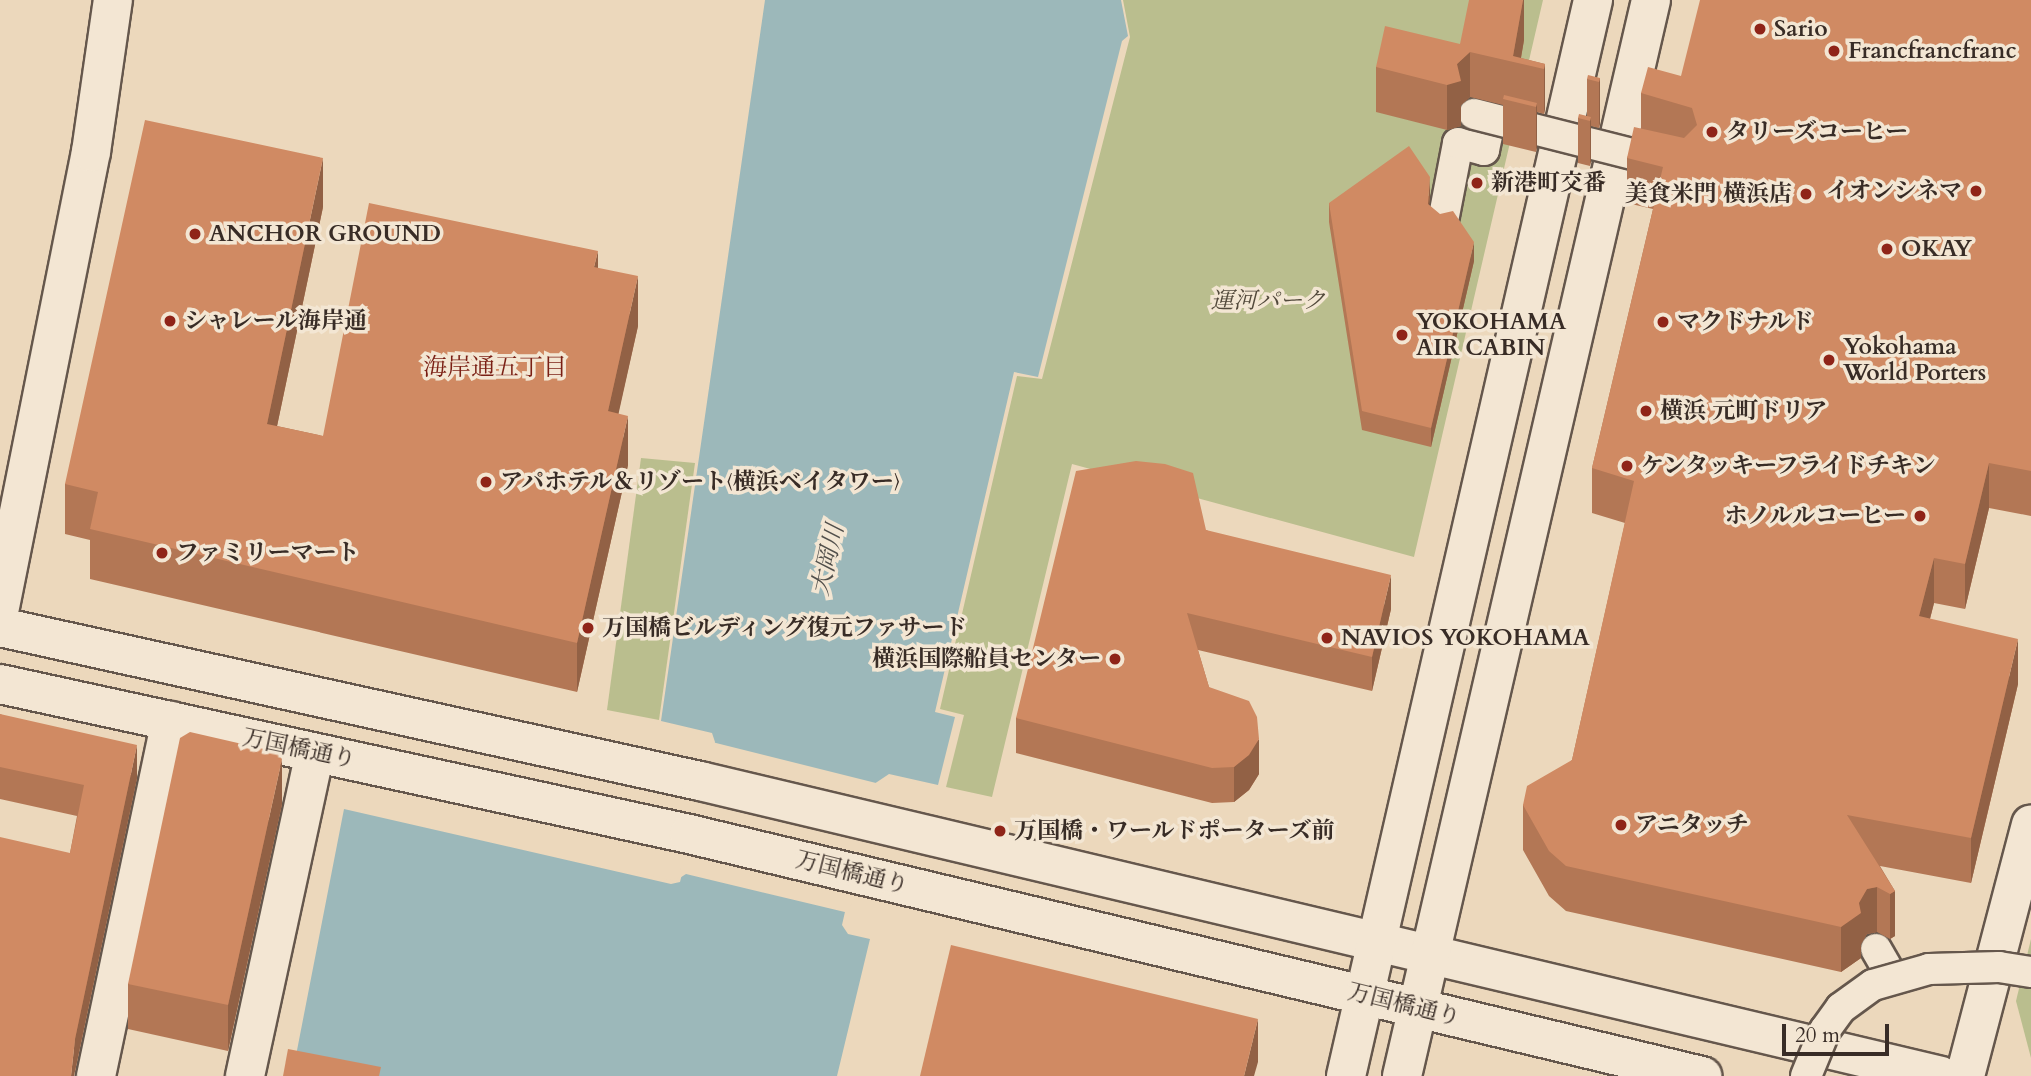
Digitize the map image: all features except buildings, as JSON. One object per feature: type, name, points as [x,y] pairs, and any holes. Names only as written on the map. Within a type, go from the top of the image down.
[{"type":"street","points":[[0,607],[91,152],[113,0]]},
{"type":"street","points":[[1346,1076],[1593,0]]},
{"type":"street","points":[[1402,1076],[1651,0]]},
{"type":"street","points":[[1444,216],[1458,143],[1484,150],[1483,116],[1680,166]]},
{"type":"street","points":[[0,628],[700,780],[1941,1076]]},
{"type":"street","name":"万国橋通り","points":[[0,684],[689,834],[1702,1076]]},
{"type":"street","points":[[96,1076],[171,721]]},
{"type":"street","points":[[244,1076],[315,753]]},
{"type":"street","points":[[1965,1076],[2031,825]]},
{"type":"street","points":[[1876,949],[1892,977]]},
{"type":"street","points":[[1806,1076],[1825,1030],[1841,1008],[1892,977],[1966,966],[2031,972]]},
{"type":"green space","name":"運河パーク","points":[[1123,0],[1543,0],[1414,557],[1072,464],[992,797],[946,787],[964,715],[940,709],[1017,376],[1042,379],[1130,37]]},
{"type":"green space","points":[[641,458],[695,463],[659,720],[607,710]]},
{"type":"green space","points":[[2031,939],[2031,1058],[2016,1001]]},
{"type":"water","name":"大岡川","points":[[765,0],[1121,0],[1128,36],[1122,41],[1038,377],[1014,372],[935,712],[955,717],[938,785],[889,774],[874,784],[842,925],[848,934],[870,939],[837,1076],[292,1076],[344,809],[671,884],[680,882],[715,742],[712,733],[661,721]]},
{"type":"pier","points":[[712,742],[880,784],[849,913],[686,874],[675,881],[636,872],[678,879]]},
{"type":"place","name":"Sario","points":[[1760,29]]},
{"type":"place","name":"Francfrancfranc","points":[[1834,51]]},
{"type":"place","name":"タリーズコーヒー","points":[[1712,132]]},
{"type":"place","name":"新港町交番","points":[[1477,183]]},
{"type":"place","name":"イオンシネマ","points":[[1976,191]]},
{"type":"place","name":"美食米門 横浜店","points":[[1806,194]]},
{"type":"place","name":"ANCHOR GROUND","points":[[195,234]]},
{"type":"place","name":"OKAY","points":[[1887,249]]},
{"type":"place","name":"シャレール海岸通","points":[[170,321]]},
{"type":"place","name":"マクドナルド","points":[[1663,322]]},
{"type":"place","name":"YOKOHAMA AIR CABIN","points":[[1402,335]]},
{"type":"place","name":"Yokohama World Porters","points":[[1829,360]]},
{"type":"place","name":"横浜 元町ドリア","points":[[1646,411]]},
{"type":"place","name":"ケンタッキーフライドチキン","points":[[1627,466]]},
{"type":"place","name":"アパホテル＆リゾート〈横浜ベイタワー〉","points":[[486,482]]},
{"type":"place","name":"ホノルルコーヒー","points":[[1920,516]]},
{"type":"place","name":"ファミリーマート","points":[[162,553]]},
{"type":"place","name":"万国橋ビルディング復元ファサード","points":[[588,628]]},
{"type":"place","name":"NAVIOS YOKOHAMA","points":[[1327,638]]},
{"type":"place","name":"横浜国際船員センター","points":[[1115,659]]},
{"type":"place","name":"アニタッチ","points":[[1621,825]]},
{"type":"place","name":"万国橋・ワールドポーターズ前","points":[[1000,831]]},
{"type":"district","name":"海岸通五丁目","points":[[495,368]]}]
